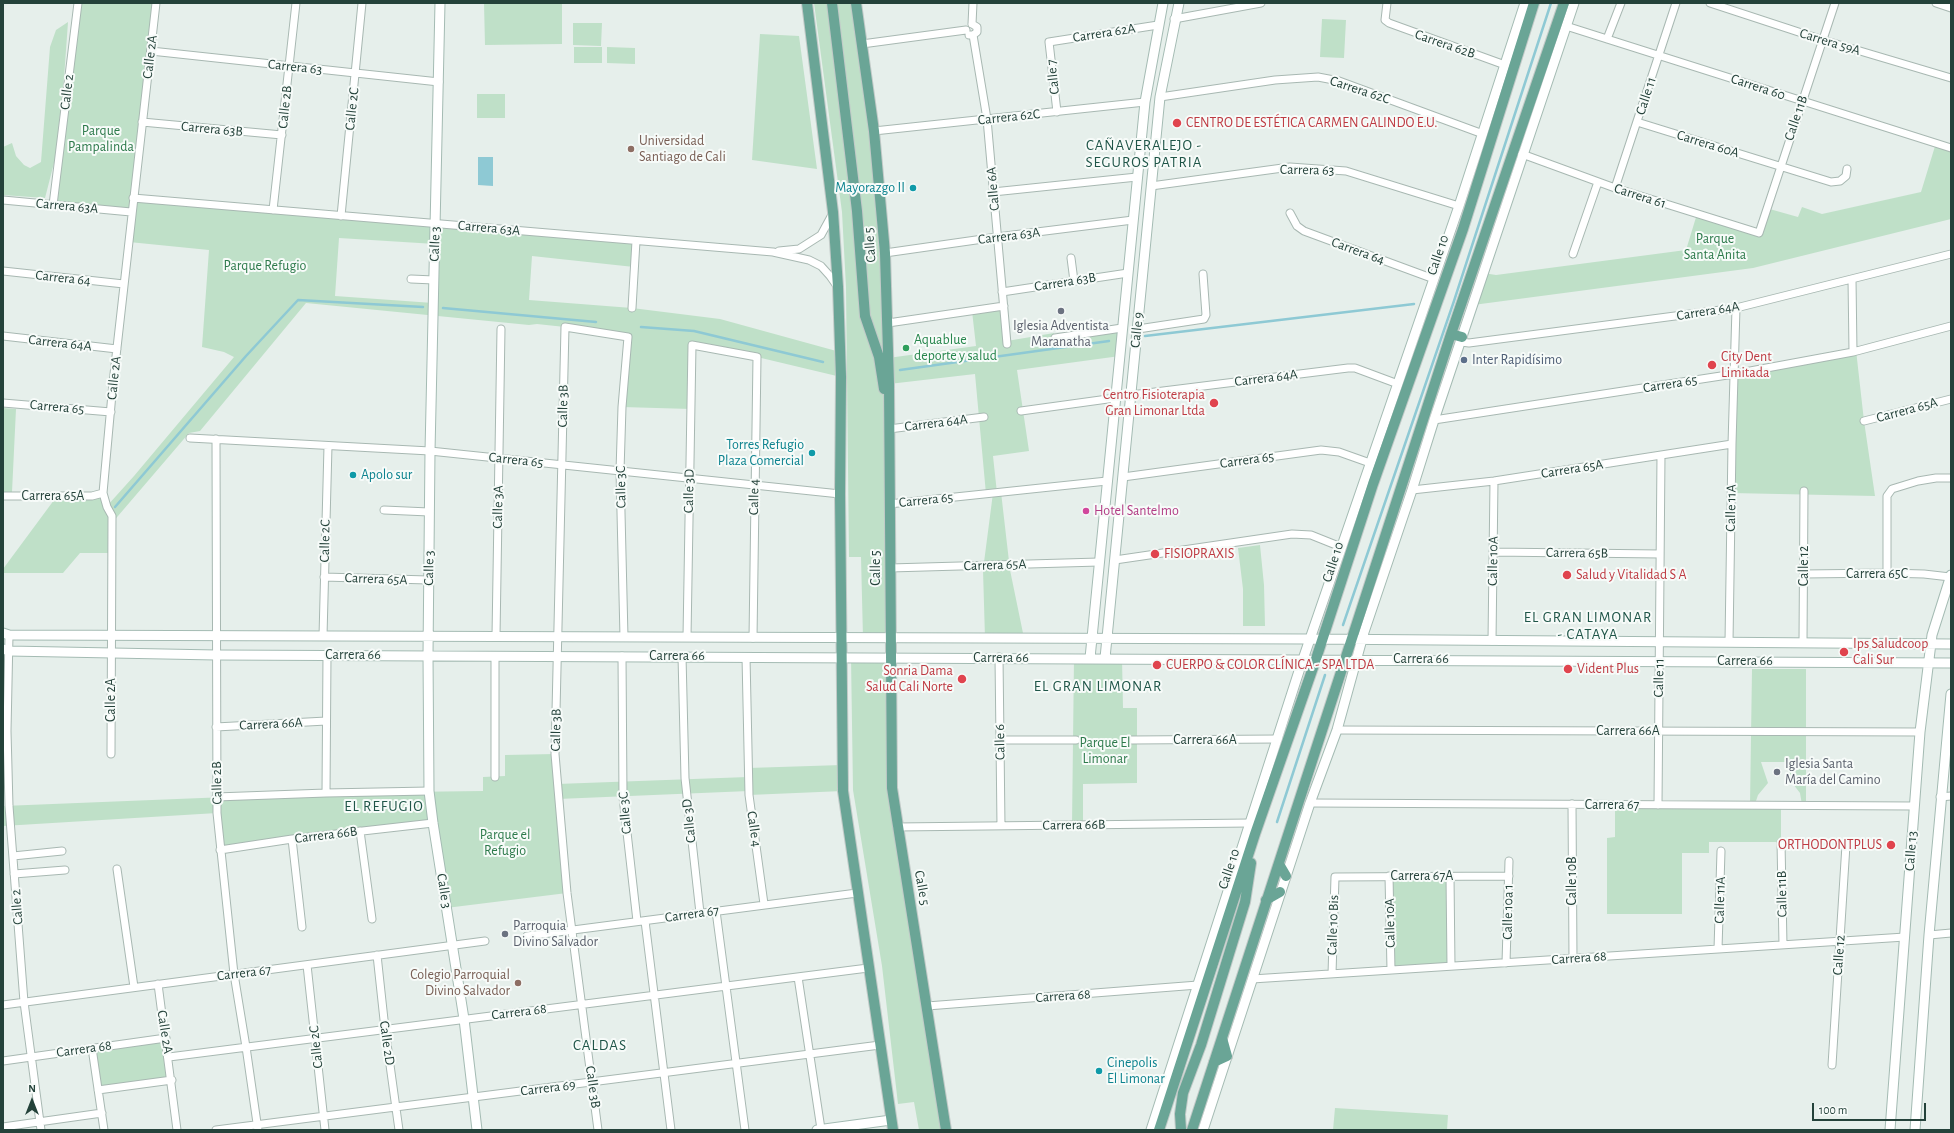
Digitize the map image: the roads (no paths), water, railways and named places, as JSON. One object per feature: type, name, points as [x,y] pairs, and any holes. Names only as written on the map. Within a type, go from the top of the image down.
[{"type":"main road","name":"Calle 3","points":[[440,3],[428,580],[429,791],[464,1019],[477,1130]]},
{"type":"main road","points":[[808,3],[833,212],[838,287],[841,377],[840,494],[842,554]]},
{"type":"main road","points":[[808,3],[837,212],[845,378],[845,496],[842,554],[841,638],[843,791],[893,1130]]},
{"type":"main road","points":[[832,3],[857,211],[865,316],[872,331],[879,357],[889,429]]},
{"type":"main road","name":"Calle 5","points":[[856,3],[874,131],[885,254],[888,323],[892,788],[946,1130]]},
{"type":"main road","name":"Calle 9","points":[[1090,658],[1145,102],[1163,3]]},
{"type":"main road","name":"Calle 9","points":[[1105,658],[1160,97],[1174,19],[1179,3]]},
{"type":"main road","name":"Calle 10","points":[[1183,1041],[1316,659],[1369,482],[1434,297],[1475,174],[1524,19],[1525,3]]},
{"type":"main road","name":"Calle 10","points":[[1159,1130],[1198,985],[1341,547],[1369,482],[1370,463],[1398,384],[1434,297],[1434,279],[1460,206],[1475,174],[1483,134],[1506,65],[1524,19],[1534,3]]},
{"type":"main road","points":[[1192,1130],[1266,900],[1352,659],[1362,640],[1412,490],[1565,19],[1564,3]]},
{"type":"main road","points":[[1203,1130],[1280,892],[1310,803],[1337,730],[1352,659],[1351,640],[1394,508],[1452,334],[1565,19],[1574,3]]},
{"type":"main road","points":[[1132,231],[1144,258]]},
{"type":"main road","points":[[1125,302],[1142,279]]},
{"type":"main road","points":[[1452,334],[1461,339]]},
{"type":"main road","points":[[1394,508],[1405,511]]},
{"type":"main road","name":"Calle 13","points":[[1890,1130],[1920,732],[1932,635],[1951,576]]},
{"type":"main road","name":"Carrera 66","points":[[6,634],[1311,639],[1951,644]]},
{"type":"main road","name":"Carrera 66","points":[[6,650],[111,653],[327,655],[1659,660],[1951,663]]},
{"type":"main road","name":"Calle 13","points":[[1915,1130],[1928,935],[1951,694]]},
{"type":"main road","points":[[1181,1130],[1180,1114],[1183,1093],[1213,1008],[1245,902],[1255,834]]},
{"type":"main road","points":[[1279,864],[1286,876]]},
{"type":"main road","points":[[1266,900],[1280,892]]},
{"type":"main road","points":[[1222,1038],[1227,1056]]},
{"type":"main road","points":[[1214,1062],[1227,1056]]},
{"type":"main road","name":"Calle 10","points":[[1151,1130],[1177,1061]]},
{"type":"main road","points":[[1206,1130],[1208,1113]]},
{"type":"main road","points":[[819,1130],[891,1120]]},
{"type":"street","name":"Calle 2","points":[[53,205],[78,3]]},
{"type":"street","name":"Calle 2A","points":[[111,754],[112,516],[107,507],[103,493],[131,212],[156,3]]},
{"type":"street","name":"Calle 2B","points":[[273,210],[296,3]]},
{"type":"street","name":"Calle 2C","points":[[341,216],[362,3]]},
{"type":"street","points":[[972,24],[973,3]]},
{"type":"street","points":[[1174,19],[1262,3]]},
{"type":"street","name":"Carrera 62B","points":[[1387,3],[1385,20],[1404,30],[1506,65]]},
{"type":"street","points":[[1607,39],[1621,3]]},
{"type":"street","name":"Calle 11","points":[[1615,188],[1676,3]]},
{"type":"street","name":"Carrera 59A","points":[[1710,3],[1823,40],[1951,78]]},
{"type":"street","name":"Calle 11B","points":[[1759,233],[1835,3]]},
{"type":"street","points":[[1936,3],[1951,8]]},
{"type":"street","name":"Carrera 60","points":[[1565,19],[1607,39],[1951,148]]},
{"type":"street","points":[[966,30],[968,25],[972,24]]},
{"type":"street","points":[[966,30],[968,34],[975,34],[978,29],[972,24]]},
{"type":"street","name":"Carrera 62A","points":[[1049,42],[1158,25]]},
{"type":"street","points":[[862,44],[966,30]]},
{"type":"street","name":"Calle 6A","points":[[973,35],[987,119],[1007,344]]},
{"type":"street","name":"Calle 7","points":[[1049,42],[1056,112]]},
{"type":"street","name":"Carrera 63","points":[[151,51],[439,82]]},
{"type":"street","name":"Carrera 62C","points":[[1160,97],[1275,80],[1318,78],[1339,81],[1483,134]]},
{"type":"street","name":"Carrera 62C","points":[[874,131],[1145,102]]},
{"type":"street","name":"Carrera 63B","points":[[142,122],[282,135]]},
{"type":"street","name":"Carrera 60A","points":[[1637,122],[1831,182],[1840,181],[1846,176],[1847,169]]},
{"type":"street","name":"Carrera 61","points":[[1522,154],[1615,188],[1759,233]]},
{"type":"street","name":"Carrera 63","points":[[1151,186],[1290,166],[1346,171],[1460,206]]},
{"type":"street","points":[[993,192],[1137,177]]},
{"type":"street","points":[[1573,254],[1598,182]]},
{"type":"street","name":"Carrera 63A","points":[[133,198],[772,252],[809,260],[827,273],[838,287]]},
{"type":"street","name":"Carrera 63A","points":[[3,200],[131,212]]},
{"type":"street","name":"Carrera 63A","points":[[772,252],[798,249],[821,234],[833,212]]},
{"type":"street","name":"Carrera 64","points":[[1290,213],[1297,226],[1304,231],[1434,279]]},
{"type":"street","name":"Carrera 63A","points":[[885,254],[997,237],[1133,220]]},
{"type":"street","points":[[632,308],[636,241]]},
{"type":"street","name":"Carrera 64A","points":[[1461,339],[1469,343],[1736,308],[1951,254]]},
{"type":"street","points":[[1071,258],[1074,281]]},
{"type":"street","name":"Carrera 64","points":[[3,271],[124,284]]},
{"type":"street","name":"Carrera 63B","points":[[1002,292],[1128,272]]},
{"type":"street","points":[[1138,329],[1204,319],[1206,315],[1203,274]]},
{"type":"street","points":[[411,279],[434,280]]},
{"type":"street","points":[[1852,279],[1853,352]]},
{"type":"street","points":[[888,323],[1004,306]]},
{"type":"street","name":"Calle 11A","points":[[1729,642],[1736,308]]},
{"type":"street","name":"Carrera 65","points":[[1434,420],[1734,374],[1853,352],[1951,326]]},
{"type":"street","name":"Calle 3B","points":[[598,1130],[565,877],[555,754],[565,327],[628,337]]},
{"type":"street","points":[[1055,338],[1122,328]]},
{"type":"street","name":"Calle 3A","points":[[496,636],[501,329]]},
{"type":"street","name":"Carrera 64A","points":[[3,336],[117,349]]},
{"type":"street","name":"Calle 3C","points":[[624,637],[620,471],[622,406],[628,337]]},
{"type":"street","name":"Calle 3D","points":[[687,637],[688,478],[692,345],[757,357]]},
{"type":"street","name":"Calle 4","points":[[752,638],[757,357]]},
{"type":"street","name":"Carrera 64A","points":[[1131,395],[1348,368],[1355,368],[1398,384]]},
{"type":"street","points":[[1021,411],[1115,398]]},
{"type":"street","name":"Carrera 65A","points":[[1864,421],[1951,399]]},
{"type":"street","name":"Carrera 65","points":[[3,403],[111,412]]},
{"type":"street","name":"Carrera 64A","points":[[889,429],[984,417]]},
{"type":"street","name":"Carrera 65","points":[[190,438],[430,451],[840,494]]},
{"type":"street","name":"Calle 2B","points":[[216,439],[216,797],[220,850],[234,974],[257,1127]]},
{"type":"street","name":"Carrera 65A","points":[[1412,490],[1494,481],[1732,444]]},
{"type":"street","name":"Calle 2C","points":[[324,636],[324,577],[328,446]]},
{"type":"street","name":"Carrera 65","points":[[1123,477],[1321,450],[1339,452],[1370,463]]},
{"type":"street","name":"Calle 11","points":[[1658,805],[1661,455]]},
{"type":"street","points":[[1887,573],[1885,505],[1887,496],[1892,489],[1901,485],[1936,478],[1951,478]]},
{"type":"street","name":"Carrera 65","points":[[889,504],[1107,481]]},
{"type":"street","name":"Calle 10A","points":[[1492,640],[1494,481]]},
{"type":"street","name":"Calle 12","points":[[1803,642],[1804,491]]},
{"type":"street","name":"Carrera 65A","points":[[3,496],[92,496],[103,493]]},
{"type":"street","points":[[384,510],[429,512]]},
{"type":"street","points":[[1115,560],[1292,534],[1311,535],[1341,547]]},
{"type":"street","name":"Carrera 65B","points":[[1493,552],[1660,554]]},
{"type":"street","name":"Carrera 65A","points":[[890,568],[1099,562]]},
{"type":"street","name":"Carrera 65C","points":[[1804,574],[1887,573],[1951,576]]},
{"type":"street","name":"Carrera 65A","points":[[324,577],[428,580]]},
{"type":"street","name":"Calle 2","points":[[6,634],[5,730],[9,806],[24,1002],[40,1126]]},
{"type":"street","points":[[326,793],[327,655]]},
{"type":"street","points":[[495,656],[495,777]]},
{"type":"street","name":"Calle 3C","points":[[622,656],[623,797],[637,921]]},
{"type":"street","name":"Calle 3D","points":[[682,656],[685,778],[700,913]]},
{"type":"street","name":"Calle 4","points":[[746,657],[749,795],[764,904]]},
{"type":"street","name":"Calle 6","points":[[999,657],[1001,826]]},
{"type":"street","name":"Carrera 66A","points":[[216,727],[326,721]]},
{"type":"street","name":"Carrera 66A","points":[[1337,730],[1920,732]]},
{"type":"street","name":"Carrera 66A","points":[[1132,740],[1278,739]]},
{"type":"street","points":[[1000,740],[1076,740]]},
{"type":"street","points":[[216,797],[429,791]]},
{"type":"street","points":[[1940,797],[1951,796]]},
{"type":"street","name":"Carrera 67","points":[[1310,803],[1914,806]]},
{"type":"street","name":"Calle 10B","points":[[1572,804],[1573,959]]},
{"type":"street","name":"Carrera 66B","points":[[220,850],[292,839],[433,823]]},
{"type":"street","name":"Carrera 66B","points":[[897,827],[1250,824]]},
{"type":"street","points":[[360,831],[372,919]]},
{"type":"street","points":[[292,839],[302,926]]},
{"type":"street","name":"Calle 11B","points":[[1782,842],[1783,945]]},
{"type":"street","name":"Calle 12","points":[[1832,1064],[1846,845]]},
{"type":"street","points":[[13,856],[62,851]]},
{"type":"street","name":"Calle 11A","points":[[1718,949],[1721,851]]},
{"type":"street","name":"Calle 10a 1","points":[[1506,963],[1509,860]]},
{"type":"street","points":[[117,869],[134,987]]},
{"type":"street","points":[[14,874],[65,870]]},
{"type":"street","name":"Calle 10A","points":[[1389,876],[1391,970]]},
{"type":"street","points":[[1450,876],[1452,966]]},
{"type":"street","name":"Carrera 67A","points":[[1335,877],[1509,876]]},
{"type":"street","name":"Calle 10 Bis","points":[[1332,974],[1335,877]]},
{"type":"street","name":"Carrera 67","points":[[527,936],[857,893]]},
{"type":"street","points":[[716,911],[745,1130]]},
{"type":"street","points":[[645,921],[671,1130]]},
{"type":"street","points":[[1928,935],[1951,934]]},
{"type":"street","name":"Carrera 68","points":[[1252,979],[1905,937]]},
{"type":"street","name":"Carrera 67","points":[[3,1005],[485,941]]},
{"type":"street","name":"Calle 2D","points":[[377,955],[385,1029],[400,1130]]},
{"type":"street","name":"Calle 2C","points":[[307,965],[325,1130]]},
{"type":"street","name":"Carrera 68","points":[[169,1057],[868,968]]},
{"type":"street","points":[[798,977],[810,1054],[819,1130]]},
{"type":"street","name":"Calle 2A","points":[[158,984],[172,1080],[177,1130]]},
{"type":"street","name":"Carrera 68","points":[[927,1006],[1198,985]]},
{"type":"street","name":"Carrera 68","points":[[3,1061],[166,1038]]},
{"type":"street","name":"Carrera 69","points":[[216,1130],[257,1127],[324,1116],[880,1045]]},
{"type":"street","points":[[92,1048],[104,1130]]},
{"type":"street","points":[[98,1090],[172,1080]]},
{"type":"street","points":[[3,1127],[40,1126],[102,1113]]},
{"type":"water","points":[[478,157],[493,157],[493,186],[478,185]]},
{"type":"waterway","points":[[1343,625],[1454,301],[1551,3]]},
{"type":"waterway","points":[[115,507],[246,356],[298,300],[423,307]]},
{"type":"waterway","points":[[1145,336],[1414,304]]},
{"type":"waterway","points":[[443,308],[596,322]]},
{"type":"waterway","points":[[641,327],[694,331],[823,362]]},
{"type":"waterway","points":[[900,370],[1109,341]]},
{"type":"waterway","points":[[1277,822],[1325,675]]},
{"type":"place","name":"CENTRO DE ESTÉTICA CARMEN GALINDO E.U.","points":[[1177,123]]},
{"type":"place","name":"Universidad Santiago de Cali","points":[[631,149]]},
{"type":"place","name":"Mayorazgo II","points":[[913,188]]},
{"type":"place","name":"Iglesia Adventista Maranatha","points":[[1061,311]]},
{"type":"place","name":"Aquablue deporte y salud","points":[[906,348]]},
{"type":"place","name":"Inter Rapidísimo","points":[[1464,360]]},
{"type":"place","name":"City Dent Limitada","points":[[1712,365]]},
{"type":"place","name":"Centro Fisioterapia Gran Limonar Ltda","points":[[1214,403]]},
{"type":"place","name":"Torres Refugio Plaza Comercial","points":[[812,453]]},
{"type":"place","name":"Apolo sur","points":[[353,475]]},
{"type":"place","name":"Hotel Santelmo","points":[[1086,511]]},
{"type":"place","name":"FISIOPRAXIS","points":[[1155,554]]},
{"type":"place","name":"Salud y Vitalidad S A","points":[[1567,575]]},
{"type":"place","name":"Ips Saludcoop Cali Sur","points":[[1844,652]]},
{"type":"place","name":"CUERPO & COLOR CLÍNICA - SPA LTDA","points":[[1157,665]]},
{"type":"place","name":"Vident Plus","points":[[1568,669]]},
{"type":"place","name":"Sonria Dama Salud Cali Norte","points":[[962,679]]},
{"type":"place","name":"Iglesia Santa María del Camino","points":[[1777,772]]},
{"type":"place","name":"ORTHODONTPLUS","points":[[1891,845]]},
{"type":"place","name":"Parroquia Divino Salvador","points":[[505,934]]},
{"type":"place","name":"Colegio Parroquial Divino Salvador","points":[[518,983]]},
{"type":"place","name":"Cinepolis El Limonar","points":[[1099,1071]]},
{"type":"district","name":"CAÑAVERALEJO - SEGUROS PATRIA","points":[[1144,154]]},
{"type":"district","name":"EL GRAN LIMONAR - CATAYA","points":[[1588,626]]},
{"type":"district","name":"EL GRAN LIMONAR","points":[[1098,686]]},
{"type":"district","name":"EL REFUGIO","points":[[384,806]]},
{"type":"district","name":"CALDAS","points":[[600,1045]]},
{"type":"park label","name":"Parque Pampalinda","points":[[101,140]]},
{"type":"park label","name":"Parque Santa Anita","points":[[1715,248]]},
{"type":"park label","name":"Parque Refugio","points":[[265,266]]},
{"type":"park label","name":"Parque El Limonar","points":[[1105,752]]},
{"type":"park label","name":"Parque el Refugio","points":[[505,844]]}]
